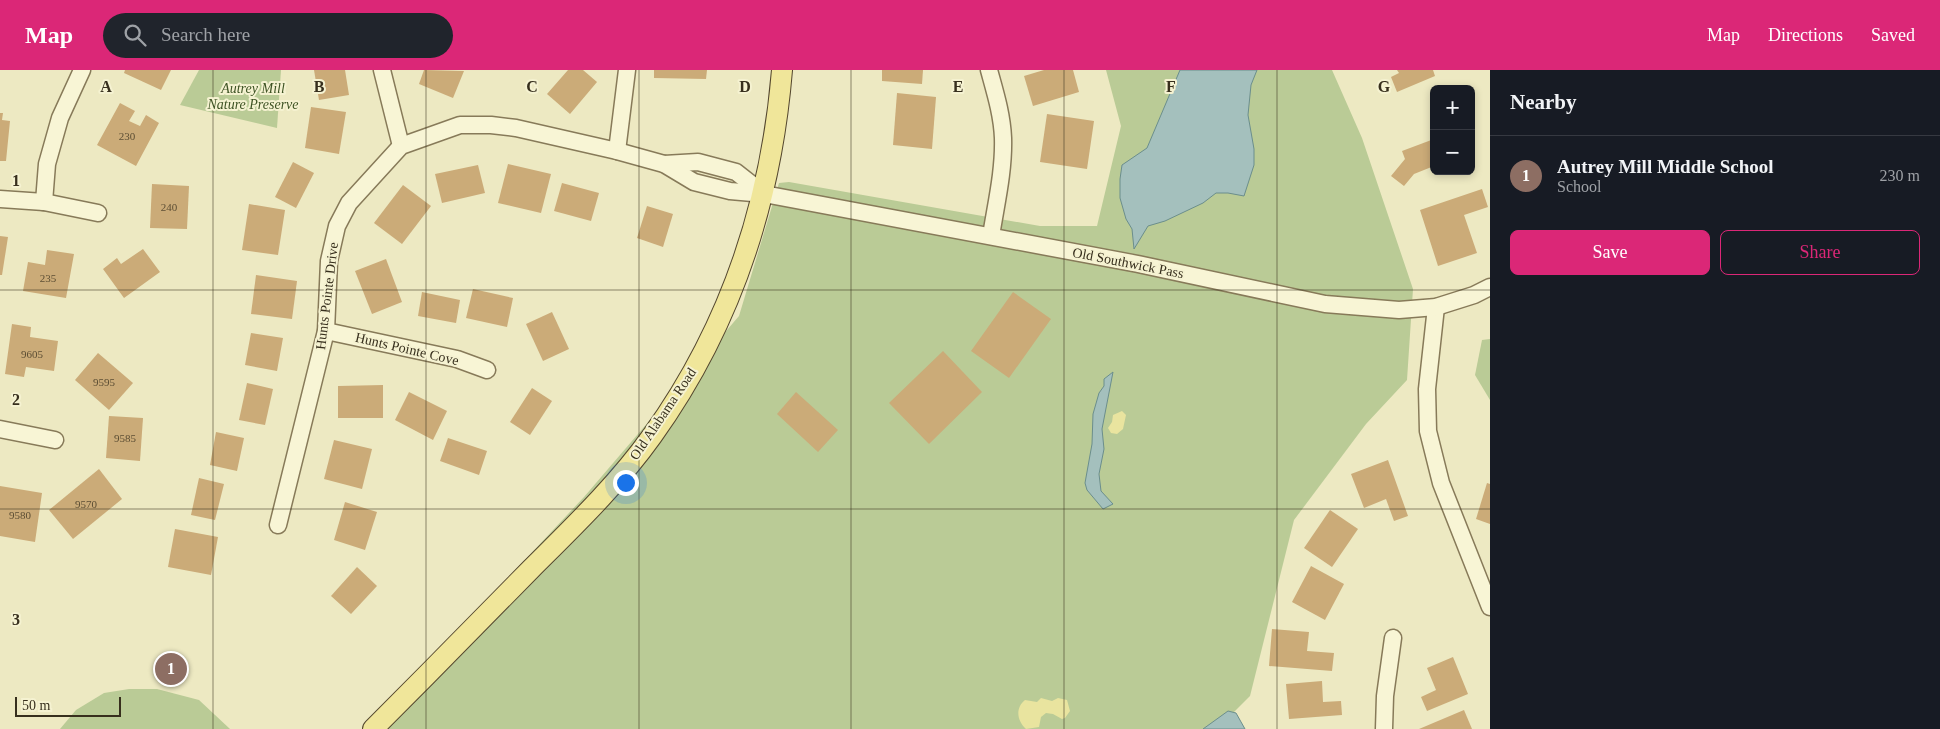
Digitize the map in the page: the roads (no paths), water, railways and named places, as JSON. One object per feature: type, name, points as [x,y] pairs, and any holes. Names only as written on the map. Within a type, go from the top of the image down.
[{"type":"main road","name":"Old Alabama Road","points":[[373,729],[597,503],[652,436],[688,380],[720,320],[745,258],[764,194],[773,150],[782,70]]},
{"type":"street","points":[[44,202],[48,164],[60,118],[82,70]]},
{"type":"street","points":[[382,70],[401,146]]},
{"type":"street","points":[[616,151],[627,70]]},
{"type":"street","points":[[989,70],[1000,109],[1003,137],[1003,164],[991,236]]},
{"type":"street","name":"Hunts Pointe Drive","points":[[278,525],[326,331],[329,261],[337,226],[349,203],[401,146],[460,125],[491,124],[616,151],[664,164],[698,162],[736,172],[764,194]]},
{"type":"street","name":"Old Southwick Pass","points":[[764,194],[1138,264],[1326,304],[1399,310],[1436,307],[1474,295],[1490,287]]},
{"type":"street","points":[[0,199],[44,202],[98,213]]},
{"type":"street","points":[[1436,307],[1428,389],[1428,431],[1441,483],[1485,580],[1490,606]]},
{"type":"street","name":"Hunts Pointe Cove","points":[[326,331],[457,359],[487,370]]},
{"type":"street","points":[[0,429],[55,440]]},
{"type":"street","points":[[1384,729],[1385,696],[1393,638]]},
{"type":"water","points":[[1180,70],[1257,70],[1251,85],[1248,115],[1254,149],[1254,165],[1244,196],[1216,193],[1203,203],[1165,221],[1148,226],[1134,249],[1132,229],[1126,219],[1120,198],[1122,165],[1147,148]]},
{"type":"water","points":[[1113,372],[1102,429],[1104,449],[1099,474],[1101,491],[1113,504],[1103,509],[1087,490],[1085,483],[1092,444],[1093,414],[1099,393],[1104,386],[1104,379]]},
{"type":"water","points":[[1228,711],[1236,713],[1245,729],[1203,729]]},
{"type":"place","name":"Autrey Mill Middle School","points":[[171,669]]},
{"type":"park label","name":"Autrey Mill Nature Preserve","points":[[253,96]]}]
